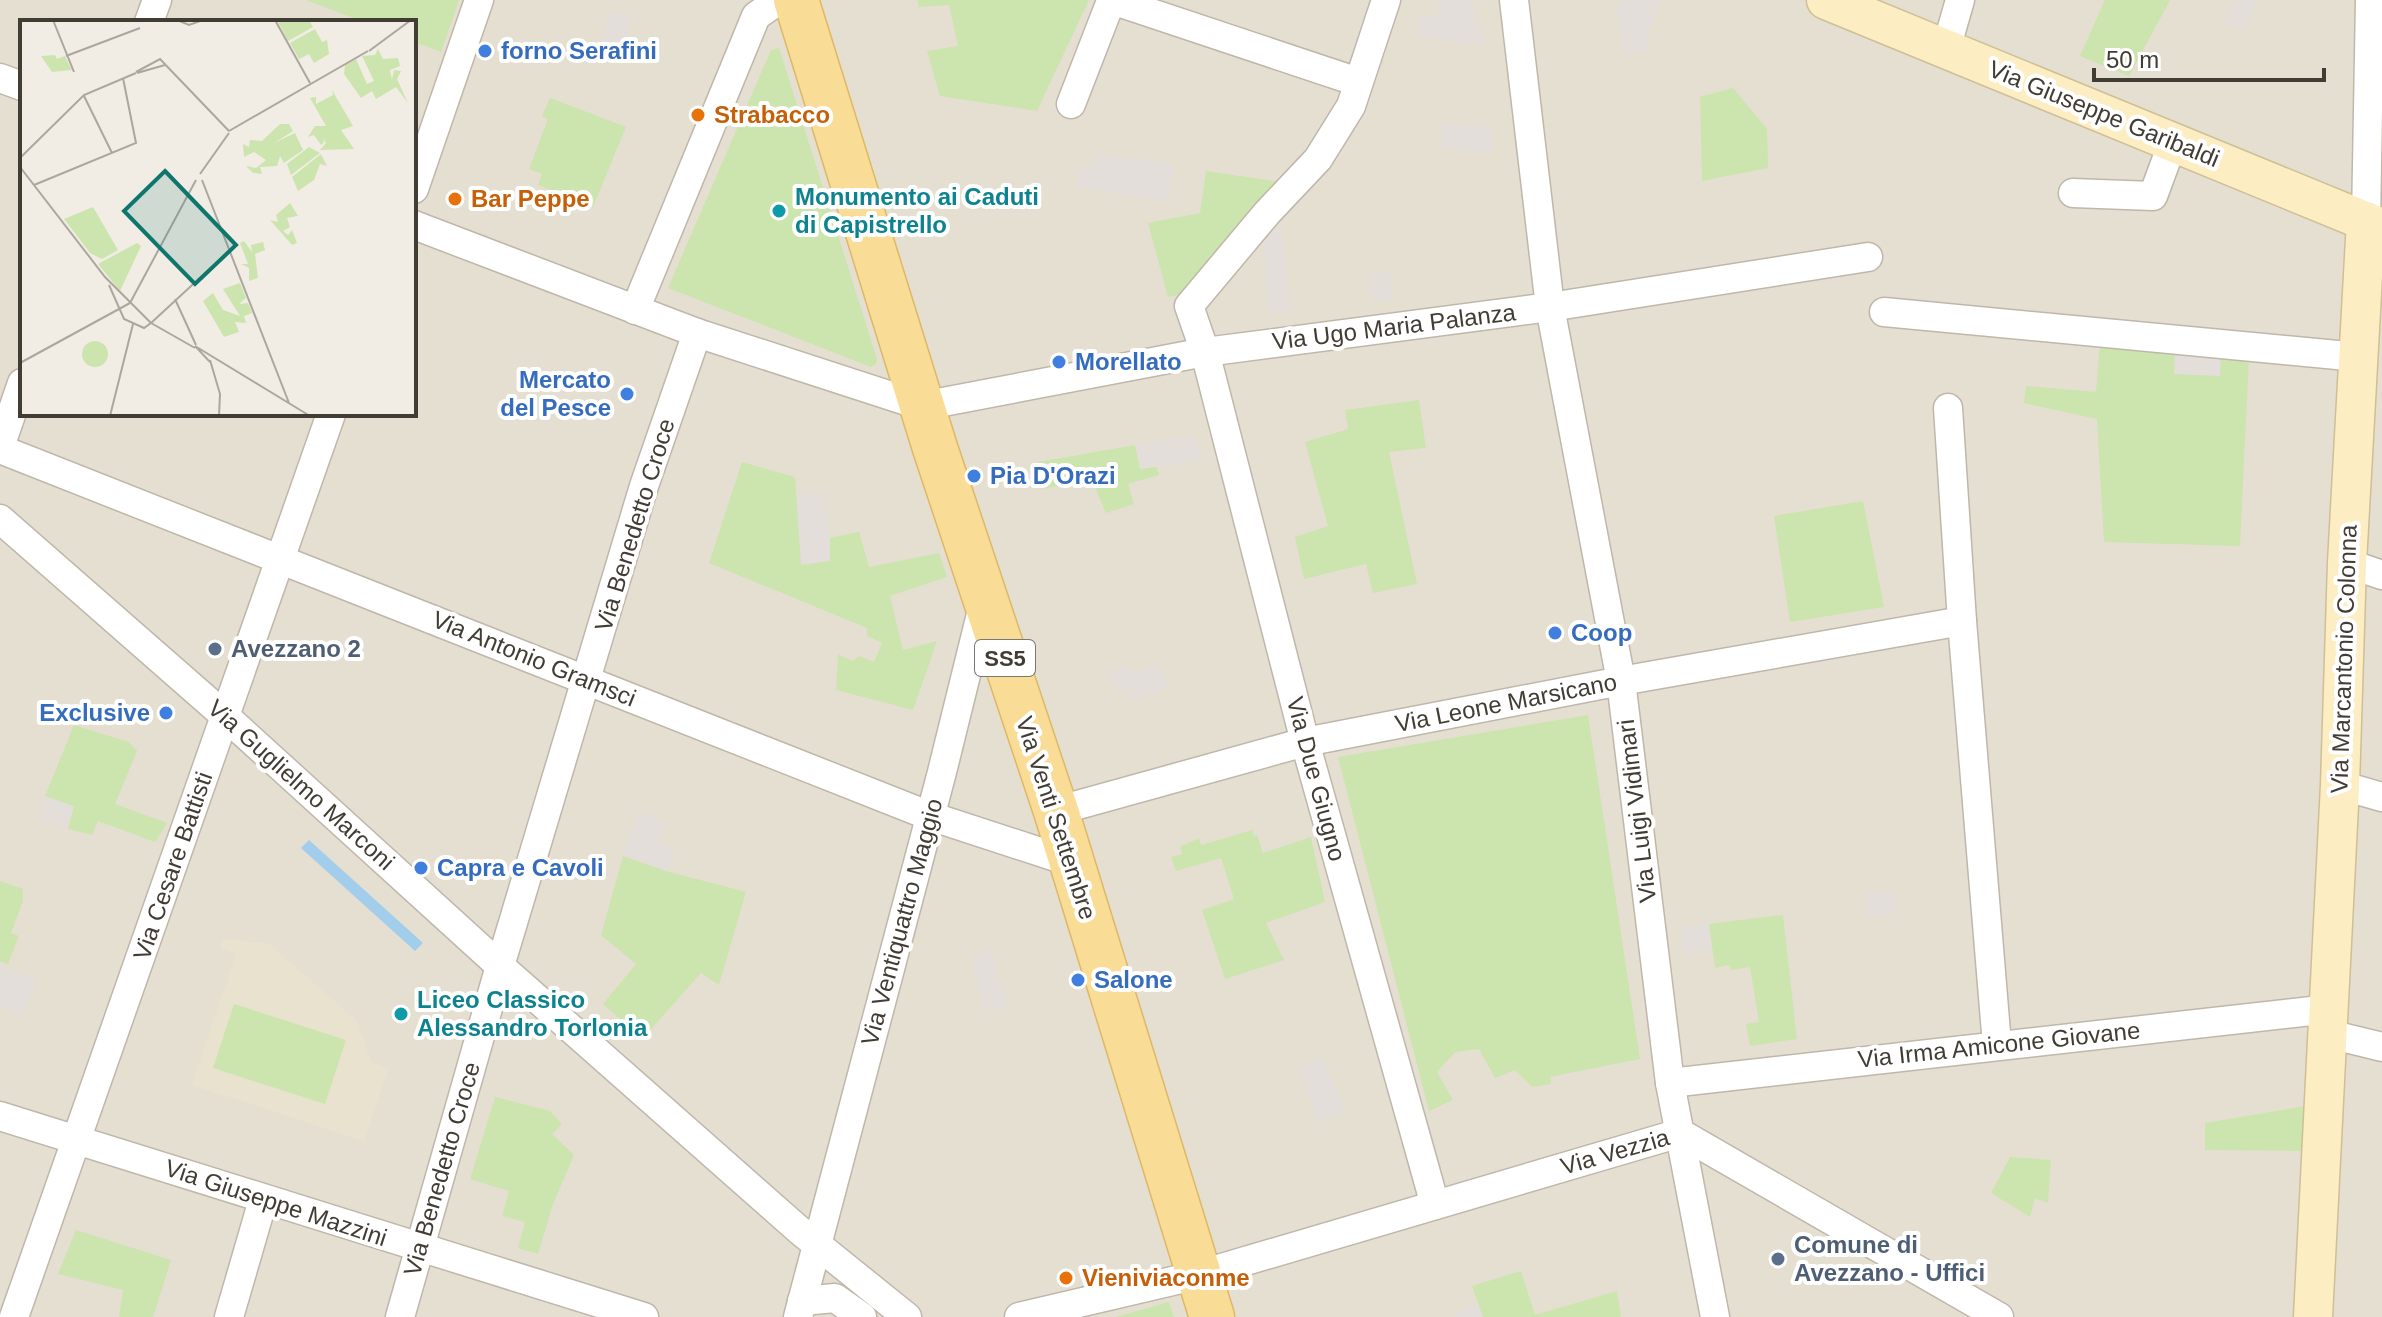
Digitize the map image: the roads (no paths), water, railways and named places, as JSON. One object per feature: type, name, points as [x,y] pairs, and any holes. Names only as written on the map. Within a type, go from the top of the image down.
[{"type":"main road","name":"Via Venti Settembre","points":[[796,0],[922,406],[1056,811],[1212,1317]]},
{"type":"street","points":[[150,20],[157,0]]},
{"type":"street","points":[[416,183],[479,0]]},
{"type":"street","points":[[635,310],[756,16],[779,0]]},
{"type":"street","points":[[1071,104],[1111,0],[1358,82],[1386,0]]},
{"type":"street","name":"Via Luigi Vidimari","points":[[1514,0],[1550,307],[1621,681],[1670,1083],[1715,1317]]},
{"type":"street","name":"Via Giuseppe Garibaldi","points":[[1826,0],[2374,225]]},
{"type":"street","points":[[1946,49],[1960,0]]},
{"type":"street","name":"Via Marcantonio Colonna","points":[[2313,1317],[2340,785],[2364,569],[2358,357],[2374,225],[2370,0]]},
{"type":"street","points":[[0,78],[20,85]]},
{"type":"street","name":"Via Due Giugno","points":[[1358,82],[1351,106],[1318,159],[1267,213],[1189,306],[1205,352],[1305,742],[1435,1205]]},
{"type":"street","points":[[2073,193],[2153,196],[2173,142]]},
{"type":"street","points":[[416,226],[697,333],[922,406]]},
{"type":"street","name":"Via Ugo Maria Palanza","points":[[922,406],[1205,352],[1550,307],[1868,257]]},
{"type":"street","points":[[1884,312],[2358,357]]},
{"type":"street","name":"Via Benedetto Croce","points":[[400,1317],[500,966],[644,486],[697,333]]},
{"type":"street","points":[[0,448],[20,389]]},
{"type":"street","points":[[1948,408],[1997,1045]]},
{"type":"street","name":"Via Cesare Battisti","points":[[14,1317],[330,416]]},
{"type":"street","name":"Via Antonio Gramsci","points":[[0,448],[930,816],[1071,862]]},
{"type":"street","name":"Via Guglielmo Marconi","points":[[0,519],[225,716],[500,966],[815,1245],[907,1317]]},
{"type":"street","name":"Via Ventiquattro Maggio","points":[[800,1309],[985,598]]},
{"type":"street","name":"Via Leone Marsicano","points":[[1056,811],[1305,742],[1621,681],[1962,621]]},
{"type":"street","points":[[2340,785],[2382,797]]},
{"type":"street","points":[[2329,1021],[2382,1047]]},
{"type":"street","name":"Via Irma Amicone Giovane","points":[[1670,1083],[1997,1045],[2329,1021]]},
{"type":"street","name":"Via Giuseppe Mazzini","points":[[0,1116],[644,1317]]},
{"type":"street","name":"Via Vezzia","points":[[1019,1317],[1198,1275],[1680,1133],[1999,1317]]},
{"type":"street","points":[[229,1317],[263,1200]]},
{"type":"street","points":[[800,1309],[835,1298],[862,1317]]},
{"type":"water","points":[[309,840],[423,943],[415,951],[301,848]]},
{"type":"place","name":"forno Serafini","points":[[485,51]]},
{"type":"place","name":"Strabacco","points":[[698,115]]},
{"type":"place","name":"Bar Peppe","points":[[455,199]]},
{"type":"place","name":"Monumento ai Caduti di Capistrello","points":[[779,211]]},
{"type":"place","name":"Morellato","points":[[1059,362]]},
{"type":"place","name":"Mercato del Pesce","points":[[627,394]]},
{"type":"place","name":"Pia D'Orazi","points":[[974,476]]},
{"type":"place","name":"Coop","points":[[1555,633]]},
{"type":"place","name":"Avezzano 2","points":[[215,649]]},
{"type":"place","name":"Exclusive","points":[[166,713]]},
{"type":"place","name":"Capra e Cavoli","points":[[421,868]]},
{"type":"place","name":"Salone","points":[[1078,980]]},
{"type":"place","name":"Liceo Classico Alessandro Torlonia","points":[[401,1014]]},
{"type":"place","name":"Comune di Avezzano - Uffici","points":[[1778,1259]]},
{"type":"place","name":"Vieniviaconme","points":[[1066,1278]]}]
